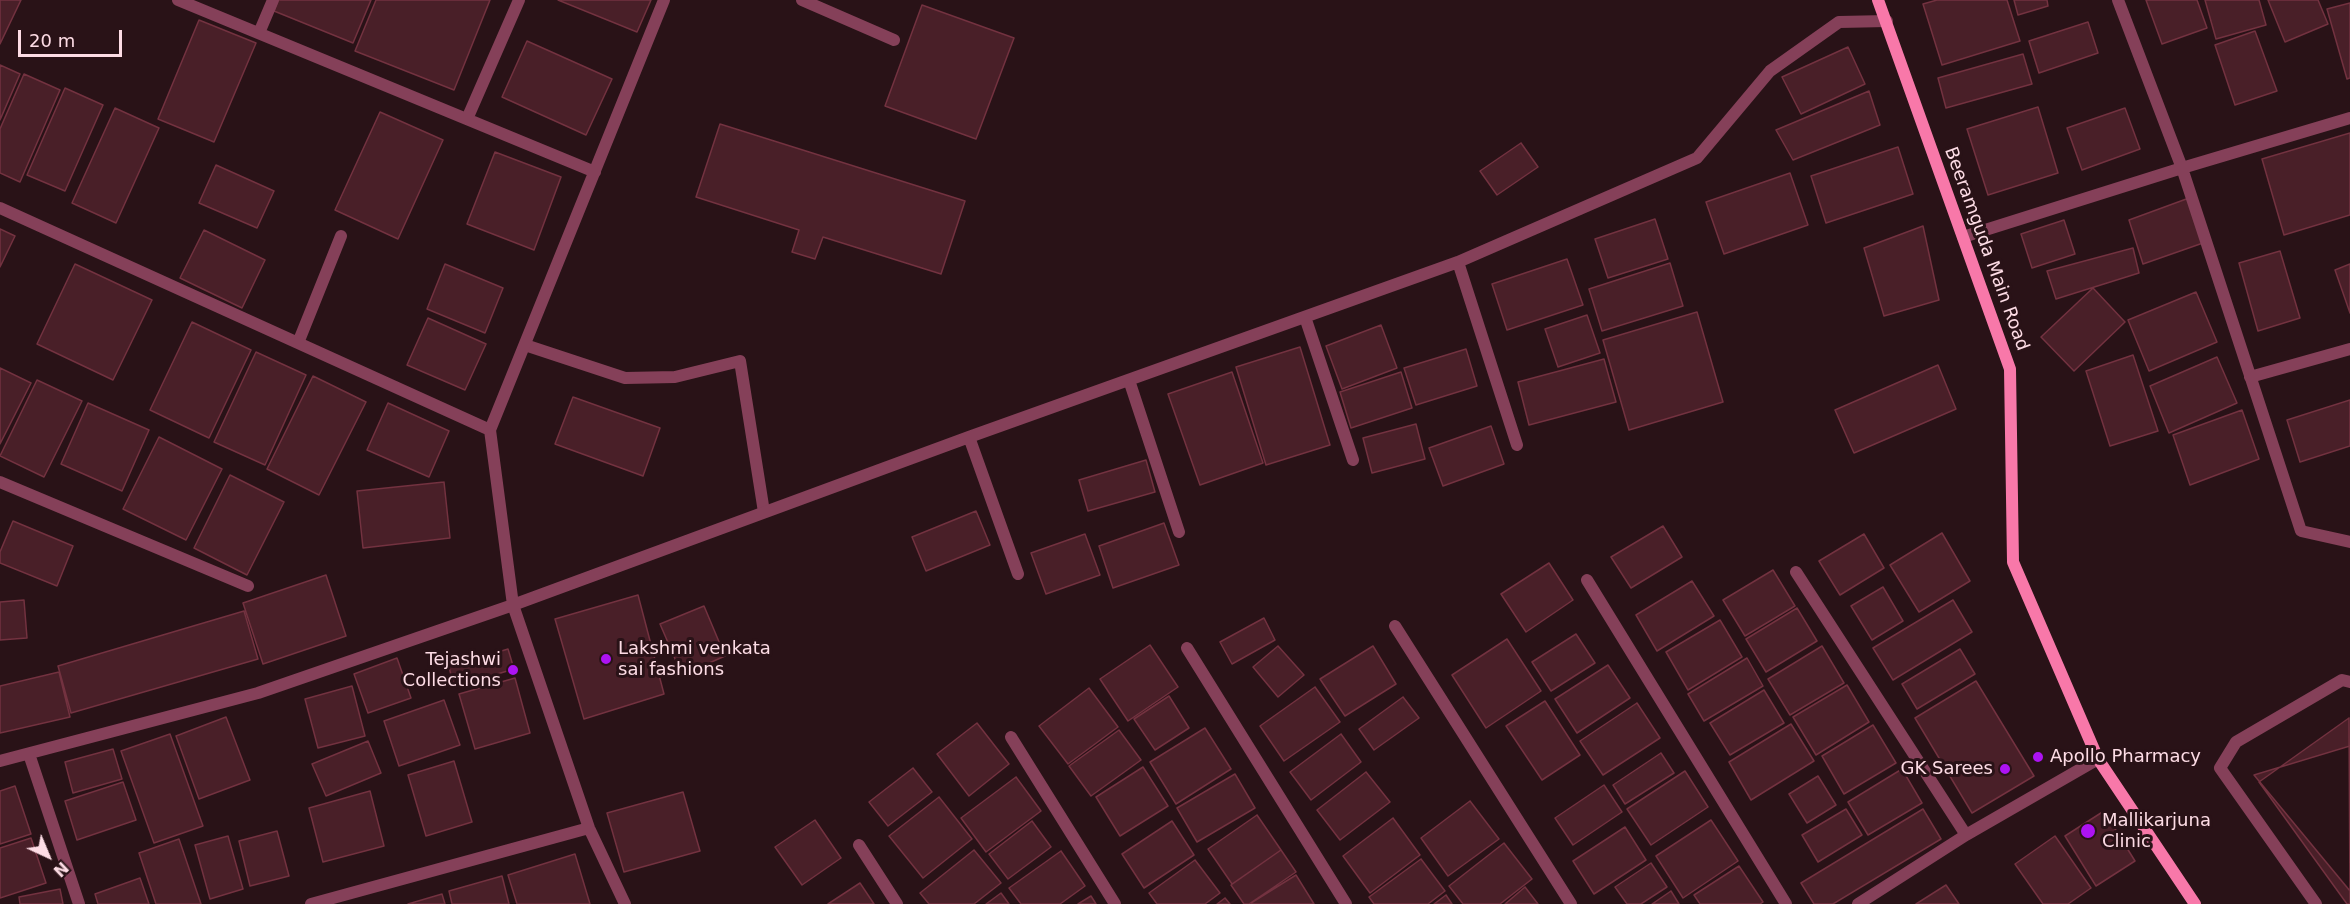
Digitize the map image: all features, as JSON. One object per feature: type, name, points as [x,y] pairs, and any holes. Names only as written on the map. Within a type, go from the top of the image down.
[{"type":"main road","name":"Beeramguda Main Road","points":[[1878,0],[2010,369],[2013,562],[2098,759],[2195,904]]},
{"type":"street","points":[[178,0],[595,172]]},
{"type":"street","points":[[259,33],[273,0]]},
{"type":"street","points":[[467,119],[519,0]]},
{"type":"street","points":[[625,904],[589,828],[513,605],[490,430],[664,0]]},
{"type":"street","points":[[802,0],[894,40]]},
{"type":"street","points":[[2118,0],[2181,168],[2301,531],[2350,542]]},
{"type":"street","points":[[0,761],[258,693],[513,605],[969,437],[1458,262],[1697,158],[1770,71],[1839,22],[1887,21]]},
{"type":"street","points":[[1963,237],[2181,168],[2350,118]]},
{"type":"street","points":[[0,208],[490,430]]},
{"type":"street","points":[[298,343],[340,236]]},
{"type":"street","points":[[1458,262],[1517,445]]},
{"type":"street","points":[[1305,317],[1353,460]]},
{"type":"street","points":[[525,345],[625,378],[675,378],[740,361],[764,512]]},
{"type":"street","points":[[2250,377],[2350,349]]},
{"type":"street","points":[[1129,380],[1179,532]]},
{"type":"street","points":[[969,437],[1018,574]]},
{"type":"street","points":[[0,482],[248,586]]},
{"type":"street","points":[[1796,572],[1965,835]]},
{"type":"street","points":[[1587,580],[1786,904]]},
{"type":"street","points":[[1395,626],[1571,904]]},
{"type":"street","points":[[1187,648],[1346,904]]},
{"type":"street","points":[[2316,904],[2220,768],[2236,742],[2342,680],[2350,682]]},
{"type":"street","points":[[1011,737],[1115,904]]},
{"type":"street","points":[[29,754],[79,904]]},
{"type":"street","points":[[1858,904],[1965,835],[2098,759]]},
{"type":"street","points":[[311,904],[589,828]]},
{"type":"street","points":[[859,845],[897,904]]},
{"type":"building","points":[[0,0],[21,0],[0,44]]},
{"type":"building","points":[[278,0],[371,0],[353,43],[274,11]]},
{"type":"building","points":[[376,0],[490,0],[454,90],[355,51]]},
{"type":"building","points":[[558,0],[651,0],[637,32]]},
{"type":"building","points":[[1937,0],[2007,0],[2020,41],[1942,65],[1923,4]]},
{"type":"building","points":[[2014,0],[2047,0],[2048,6],[2018,15]]},
{"type":"building","points":[[2146,0],[2197,0],[2207,28],[2162,44]]},
{"type":"building","points":[[2205,0],[2259,0],[2266,25],[2216,39]]},
{"type":"building","points":[[2268,0],[2318,0],[2328,24],[2285,42]]},
{"type":"building","points":[[2350,3],[2350,78],[2347,79],[2327,9]]},
{"type":"building","points":[[922,5],[1014,38],[976,139],[885,106]]},
{"type":"building","points":[[199,20],[256,43],[214,142],[158,119]]},
{"type":"building","points":[[2088,22],[2098,53],[2039,73],[2029,41]]},
{"type":"building","points":[[2255,31],[2277,91],[2235,105],[2215,45]]},
{"type":"building","points":[[527,41],[612,79],[586,135],[502,97]]},
{"type":"building","points":[[1848,47],[1865,84],[1801,114],[1782,77]]},
{"type":"building","points":[[2023,54],[2032,84],[1946,108],[1938,78]]},
{"type":"building","points":[[0,65],[20,74],[0,120]]},
{"type":"building","points":[[24,74],[60,90],[20,182],[0,173],[0,129]]},
{"type":"building","points":[[65,88],[103,105],[65,191],[27,175]]},
{"type":"building","points":[[1869,91],[1880,125],[1793,160],[1776,130]]},
{"type":"building","points":[[2038,107],[2058,173],[1988,195],[1967,129]]},
{"type":"building","points":[[115,108],[159,128],[116,223],[72,203]]},
{"type":"building","points":[[2125,108],[2140,149],[2082,170],[2067,128]]},
{"type":"building","points":[[380,112],[443,140],[398,239],[335,210]]},
{"type":"building","points":[[720,124],[965,201],[941,274],[823,237],[815,259],[792,252],[799,230],[696,197]]},
{"type":"building","points":[[2350,133],[2350,215],[2284,235],[2262,159]]},
{"type":"building","points":[[1521,143],[1538,167],[1497,195],[1480,171]]},
{"type":"building","points":[[1898,147],[1913,194],[1826,223],[1811,176]]},
{"type":"building","points":[[495,152],[561,177],[534,250],[467,224]]},
{"type":"building","points":[[216,165],[274,191],[257,228],[199,203]]},
{"type":"building","points":[[1790,173],[1808,225],[1724,254],[1706,202]]},
{"type":"building","points":[[2189,198],[2203,243],[2143,264],[2129,220]]},
{"type":"building","points":[[1655,219],[1668,259],[1608,278],[1595,239]]},
{"type":"building","points":[[2064,220],[2075,254],[2032,268],[2021,234]]},
{"type":"building","points":[[1923,226],[1939,300],[1884,316],[1864,248]]},
{"type":"building","points":[[0,229],[15,236],[0,267]]},
{"type":"building","points":[[204,230],[265,260],[242,308],[180,278]]},
{"type":"building","points":[[2133,248],[2139,273],[2056,299],[2047,271]]},
{"type":"building","points":[[2280,251],[2300,318],[2258,331],[2239,263]]},
{"type":"building","points":[[1567,259],[1583,305],[1507,330],[1492,284]]},
{"type":"building","points":[[1670,263],[1683,306],[1602,331],[1589,289]]},
{"type":"building","points":[[75,264],[152,300],[113,380],[37,344]]},
{"type":"building","points":[[445,264],[503,288],[485,333],[427,309]]},
{"type":"building","points":[[2350,264],[2350,313],[2335,270]]},
{"type":"building","points":[[2093,288],[2125,322],[2074,371],[2041,337]]},
{"type":"building","points":[[2196,292],[2217,342],[2149,371],[2128,320]]},
{"type":"building","points":[[1697,312],[1723,402],[1629,430],[1603,340]]},
{"type":"building","points":[[1587,315],[1600,353],[1558,367],[1545,329]]},
{"type":"building","points":[[428,318],[486,344],[465,390],[407,365]]},
{"type":"building","points":[[192,322],[251,350],[209,438],[150,410]]},
{"type":"building","points":[[1381,325],[1397,368],[1342,389],[1326,346]]},
{"type":"building","points":[[1300,347],[1330,445],[1266,465],[1236,367]]},
{"type":"building","points":[[1466,349],[1477,386],[1416,405],[1404,368]]},
{"type":"building","points":[[256,352],[306,375],[265,465],[214,442]]},
{"type":"building","points":[[2133,355],[2158,431],[2110,446],[2086,371]]},
{"type":"building","points":[[2217,357],[2237,403],[2169,433],[2150,386]]},
{"type":"building","points":[[1604,359],[1616,402],[1529,425],[1518,382]]},
{"type":"building","points":[[1938,365],[1956,409],[1854,453],[1835,410]]},
{"type":"building","points":[[0,368],[31,383],[0,444]]},
{"type":"building","points":[[1232,372],[1263,463],[1200,485],[1168,394]]},
{"type":"building","points":[[1401,372],[1412,408],[1351,428],[1340,392]]},
{"type":"building","points":[[313,376],[366,402],[319,495],[267,469]]},
{"type":"building","points":[[37,380],[82,401],[44,477],[0,456]]},
{"type":"building","points":[[573,397],[660,428],[643,476],[555,444]]},
{"type":"building","points":[[2350,400],[2350,446],[2300,462],[2287,420]]},
{"type":"building","points":[[88,403],[149,430],[122,491],[61,464]]},
{"type":"building","points":[[388,403],[449,431],[429,477],[367,450]]},
{"type":"building","points":[[2242,410],[2259,459],[2190,485],[2173,435]]},
{"type":"building","points":[[1416,424],[1425,459],[1372,473],[1363,438]]},
{"type":"building","points":[[1491,426],[1504,464],[1443,486],[1429,448]]},
{"type":"building","points":[[159,437],[222,469],[186,540],[123,509]]},
{"type":"building","points":[[1146,460],[1155,492],[1088,511],[1079,480]]},
{"type":"building","points":[[230,475],[284,502],[247,575],[194,548]]},
{"type":"building","points":[[444,482],[450,538],[363,548],[357,491]]},
{"type":"building","points":[[976,511],[990,545],[926,571],[912,537]]},
{"type":"building","points":[[13,521],[73,546],[57,586],[0,563],[0,552]]},
{"type":"building","points":[[1164,523],[1179,565],[1113,588],[1099,546]]},
{"type":"building","points":[[1663,526],[1682,557],[1631,588],[1611,557]]},
{"type":"building","points":[[1942,533],[1970,581],[1919,612],[1890,565]]},
{"type":"building","points":[[1085,534],[1100,575],[1046,594],[1031,553]]},
{"type":"building","points":[[1864,534],[1884,568],[1840,595],[1819,561]]},
{"type":"building","points":[[1549,563],[1573,600],[1526,632],[1501,594]]},
{"type":"building","points":[[1773,570],[1795,606],[1745,636],[1723,600]]},
{"type":"building","points":[[326,575],[346,636],[263,664],[243,603]]},
{"type":"building","points":[[1692,581],[1714,616],[1657,651],[1636,615]]},
{"type":"building","points":[[1883,587],[1903,621],[1872,640],[1851,606]]},
{"type":"building","points":[[638,595],[664,694],[584,719],[555,619]]},
{"type":"building","points":[[24,600],[27,638],[0,640],[0,602]]},
{"type":"building","points":[[1953,600],[1972,632],[1893,680],[1873,648]]},
{"type":"building","points":[[704,606],[725,656],[682,675],[660,624]]},
{"type":"building","points":[[1797,608],[1817,641],[1766,672],[1746,639]]},
{"type":"building","points":[[244,611],[258,659],[71,713],[58,666]]},
{"type":"building","points":[[1264,618],[1275,640],[1232,664],[1220,642]]},
{"type":"building","points":[[1720,620],[1742,657],[1688,690],[1666,652]]},
{"type":"building","points":[[1576,634],[1595,663],[1551,691],[1532,662]]},
{"type":"building","points":[[1507,639],[1541,691],[1486,728],[1452,675]]},
{"type":"building","points":[[1150,645],[1178,687],[1128,721],[1100,679]]},
{"type":"building","points":[[1278,646],[1304,675],[1278,697],[1253,667]]},
{"type":"building","points":[[1373,646],[1396,684],[1345,716],[1320,679]]},
{"type":"building","points":[[1822,646],[1844,683],[1790,715],[1768,679]]},
{"type":"building","points":[[508,649],[514,669],[454,687],[449,667]]},
{"type":"building","points":[[1960,649],[1975,674],[1917,709],[1902,684]]},
{"type":"building","points":[[397,658],[411,698],[368,713],[354,674]]},
{"type":"building","points":[[1747,658],[1763,686],[1704,721],[1688,694]]},
{"type":"building","points":[[1608,665],[1630,698],[1577,733],[1555,699]]},
{"type":"building","points":[[59,672],[70,717],[0,733],[0,686]]},
{"type":"building","points":[[515,678],[530,733],[475,749],[459,694]]},
{"type":"building","points":[[1976,681],[2034,776],[1972,813],[1915,718]]},
{"type":"building","points":[[1847,685],[1869,722],[1816,755],[1793,717]]},
{"type":"building","points":[[352,686],[365,736],[318,748],[305,699]]},
{"type":"building","points":[[1315,687],[1340,722],[1284,761],[1260,726]]},
{"type":"building","points":[[1089,688],[1118,727],[1068,764],[1039,726]]},
{"type":"building","points":[[1764,690],[1784,723],[1730,755],[1710,723]]},
{"type":"building","points":[[1169,696],[1189,728],[1155,750],[1134,719]]},
{"type":"building","points":[[1403,697],[1419,718],[1374,750],[1359,729]]},
{"type":"building","points":[[444,700],[460,745],[399,766],[384,721]]},
{"type":"building","points":[[1545,701],[1580,755],[1542,780],[1506,726]]},
{"type":"building","points":[[1637,703],[1660,738],[1603,775],[1580,741]]},
{"type":"building","points":[[226,717],[250,780],[199,799],[176,736]]},
{"type":"building","points":[[2349,718],[2350,904],[2347,904],[2259,782]]},
{"type":"building","points":[[977,723],[1009,764],[969,796],[937,754]]},
{"type":"building","points":[[1791,724],[1814,761],[1751,800],[1729,762]]},
{"type":"building","points":[[1873,725],[1896,763],[1844,794],[1822,756]]},
{"type":"building","points":[[1205,728],[1231,769],[1176,804],[1150,762]]},
{"type":"building","points":[[1119,730],[1141,760],[1091,796],[1069,766]]},
{"type":"building","points":[[170,734],[203,826],[154,843],[121,751]]},
{"type":"building","points":[[1341,734],[1361,762],[1311,800],[1290,772]]},
{"type":"building","points":[[368,741],[381,773],[326,796],[312,764]]},
{"type":"building","points":[[2350,746],[2350,891],[2254,775]]},
{"type":"building","points":[[113,749],[122,779],[73,793],[65,762]]},
{"type":"building","points":[[1661,753],[1674,773],[1625,804],[1613,785]]},
{"type":"building","points":[[454,761],[472,822],[426,836],[408,775]]},
{"type":"building","points":[[1143,767],[1168,806],[1120,836],[1096,797]]},
{"type":"building","points":[[913,768],[932,792],[888,826],[869,802]]},
{"type":"building","points":[[1902,769],[1922,803],[1868,835],[1848,802]]},
{"type":"building","points":[[1685,771],[1708,807],[1651,845],[1627,809]]},
{"type":"building","points":[[1366,772],[1390,802],[1340,840],[1317,810]]},
{"type":"building","points":[[1235,774],[1255,808],[1197,842],[1177,808]]},
{"type":"building","points":[[1818,776],[1836,805],[1807,823],[1789,794]]},
{"type":"building","points":[[1016,777],[1041,811],[986,852],[961,818]]},
{"type":"building","points":[[123,782],[136,820],[77,840],[65,801]]},
{"type":"building","points":[[1604,785],[1622,812],[1573,845],[1555,818]]},
{"type":"building","points":[[15,786],[31,834],[0,844],[0,791]]},
{"type":"building","points":[[370,791],[384,846],[323,862],[309,808]]},
{"type":"building","points":[[683,792],[700,851],[624,872],[607,813]]},
{"type":"building","points":[[939,797],[972,839],[923,878],[889,836]]},
{"type":"building","points":[[1470,801],[1499,839],[1448,876],[1421,838]]},
{"type":"building","points":[[1846,809],[1862,835],[1818,862],[1802,835]]},
{"type":"building","points":[[1923,809],[1941,839],[1833,904],[1814,904],[1801,883]]},
{"type":"building","points":[[2104,811],[2135,861],[2096,886],[2065,836]]},
{"type":"building","points":[[1257,815],[1281,850],[1232,884],[1208,849]]},
{"type":"building","points":[[1393,818],[1420,855],[1370,893],[1343,856]]},
{"type":"building","points":[[815,820],[841,858],[802,885],[775,847]]},
{"type":"building","points":[[1711,820],[1738,861],[1683,898],[1656,856]]},
{"type":"building","points":[[1032,821],[1051,847],[1008,879],[989,854]]},
{"type":"building","points":[[1172,821],[1194,855],[1144,888],[1122,854]]},
{"type":"building","points":[[1625,827],[1646,860],[1594,894],[1573,861]]},
{"type":"building","points":[[277,831],[289,876],[250,886],[239,841]]},
{"type":"building","points":[[228,836],[243,889],[210,899],[195,845]]},
{"type":"building","points":[[2055,836],[2091,888],[2068,904],[2043,904],[2015,864]]},
{"type":"building","points":[[31,838],[46,883],[0,898],[0,848]]},
{"type":"building","points":[[179,839],[201,904],[156,904],[139,853]]},
{"type":"building","points":[[1504,843],[1532,879],[1500,904],[1463,904],[1449,886]]},
{"type":"building","points":[[974,850],[1001,883],[974,904],[929,904],[920,893]]},
{"type":"building","points":[[1281,850],[1296,872],[1249,904],[1244,904],[1231,885]]},
{"type":"building","points":[[1061,851],[1085,886],[1060,904],[1021,904],[1009,888]]},
{"type":"building","points":[[575,854],[590,904],[517,904],[508,875]]},
{"type":"building","points":[[1421,859],[1445,891],[1428,904],[1374,904],[1369,897]]},
{"type":"building","points":[[1195,860],[1220,893],[1205,904],[1157,904],[1149,893]]},
{"type":"building","points":[[1651,863],[1667,887],[1641,904],[1627,904],[1615,887]]},
{"type":"building","points":[[1739,866],[1763,902],[1760,904],[1700,904],[1694,895]]},
{"type":"building","points":[[1296,875],[1314,904],[1251,903]]},
{"type":"building","points":[[502,876],[509,904],[452,904],[449,891]]},
{"type":"building","points":[[140,878],[149,904],[98,904],[95,894]]},
{"type":"building","points":[[860,883],[874,904],[828,904]]},
{"type":"building","points":[[1946,885],[1959,904],[1916,904]]},
{"type":"building","points":[[1525,887],[1538,904],[1505,904]]},
{"type":"building","points":[[60,889],[63,904],[20,904],[19,897]]},
{"type":"building","points":[[1671,891],[1679,904],[1652,904]]},
{"type":"building","points":[[1001,893],[1009,904],[986,904]]},
{"type":"building","points":[[442,894],[445,904],[408,904]]},
{"type":"building","points":[[1446,895],[1452,904],[1434,904]]},
{"type":"building","points":[[1091,896],[1096,904],[1078,904]]},
{"type":"building","points":[[1225,898],[1230,904],[1217,904]]},
{"type":"place","name":"Lakshmi venkata sai fashions","points":[[606,659]]},
{"type":"place","name":"Tejashwi Collections","points":[[513,670]]},
{"type":"place","name":"Apollo Pharmacy","points":[[2038,757]]},
{"type":"place","name":"GK Sarees","points":[[2005,769]]},
{"type":"place","name":"Mallikarjuna Clinic","points":[[2088,831]]}]
